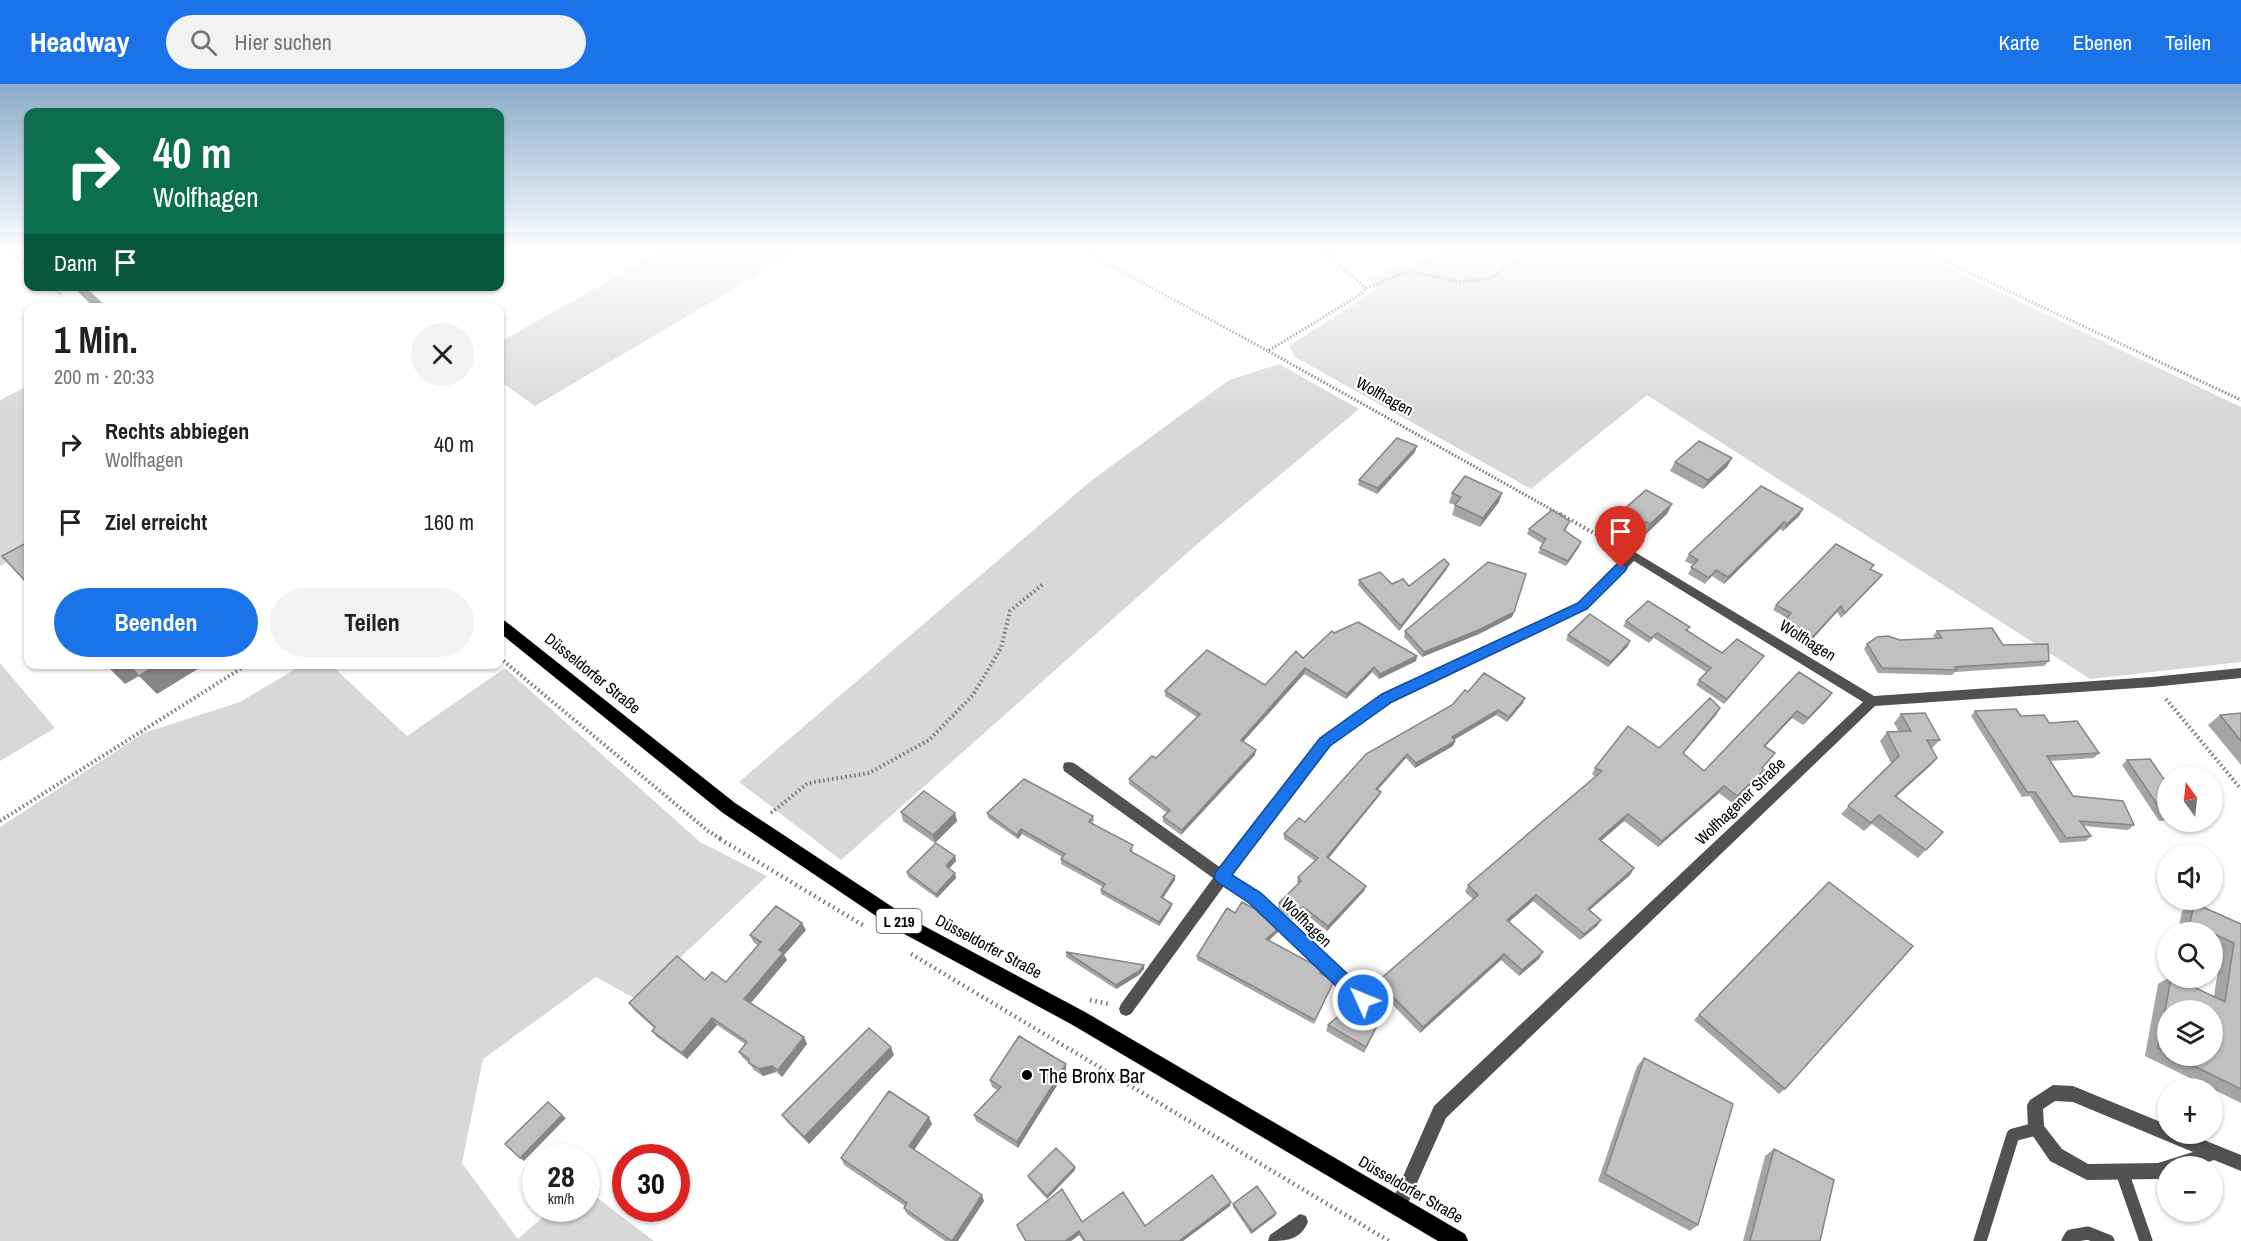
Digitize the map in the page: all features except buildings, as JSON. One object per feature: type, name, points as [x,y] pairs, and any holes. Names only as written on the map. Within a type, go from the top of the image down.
[{"type":"main road","name":"Düsseldorfer Straße","points":[[504,628],[754,826],[903,924],[1078,1018],[1458,1241]]},
{"type":"street","name":"Wolfhagen","points":[[1634,555],[1872,701]]},
{"type":"street","points":[[1126,1009],[1222,877],[1325,742],[1387,698],[1582,606],[1634,555]]},
{"type":"street","points":[[1872,701],[2152,682],[2241,673]]},
{"type":"street","name":"Wolfhagener Straße","points":[[1398,1206],[1440,1112],[1872,701]]},
{"type":"street","name":"Wolfhagen","points":[[1069,767],[1222,877],[1255,898],[1363,1000]]},
{"type":"street","points":[[2157,1129],[2073,1094],[2053,1093],[2035,1105],[2036,1130],[2056,1155],[2087,1172],[2157,1171]]},
{"type":"street","points":[[2191,1144],[2241,1163]]},
{"type":"street","points":[[2203,1156],[2212,1153]]},
{"type":"street","points":[[1276,1241],[1300,1222]]},
{"type":"lane","points":[[1980,1241],[2013,1135],[2036,1130]]},
{"type":"lane","points":[[2122,1172],[2146,1241]]},
{"type":"lane","points":[[2068,1241],[2071,1236],[2088,1233],[2108,1241]]},
{"type":"path","points":[[1187,307],[1268,351],[1340,307]]},
{"type":"path","points":[[2042,307],[2241,400]]},
{"type":"path","name":"Wolfhagen","points":[[1268,351],[1634,555]]},
{"type":"path","points":[[754,826],[808,783],[869,773],[929,740],[973,695],[1001,648],[1010,611],[1043,584]]},
{"type":"path","points":[[0,821],[240,669]]},
{"type":"path","points":[[2152,682],[2241,789]]},
{"type":"shaded area","points":[[562,307],[703,307],[535,406],[504,384],[504,340]]},
{"type":"shaded area","points":[[1350,307],[2031,307],[2241,407],[2241,662],[2090,679],[1647,395],[1531,489],[1295,357],[1289,346]]},
{"type":"shaded area","points":[[1279,364],[1359,409],[1203,539],[841,860],[739,782],[1092,480],[1229,380]]},
{"type":"shaded area","points":[[24,388],[24,552],[0,566],[0,400]]},
{"type":"shaded area","points":[[0,663],[55,728],[0,761]]},
{"type":"shaded area","points":[[505,668],[700,842],[767,876],[636,999],[596,977],[483,1059],[462,1163],[518,1239],[537,1222],[600,1222],[600,1200],[612,1209],[612,1222],[629,1222],[654,1241],[0,1241],[0,827],[144,733],[240,702],[295,669],[335,669],[407,736]]},
{"type":"place","name":"The Bronx Bar","points":[[1027,1075]]},
{"type":"route","points":[[1363,1000],[1255,898],[1222,877],[1325,742],[1387,698],[1582,606],[1621,568]]}]
